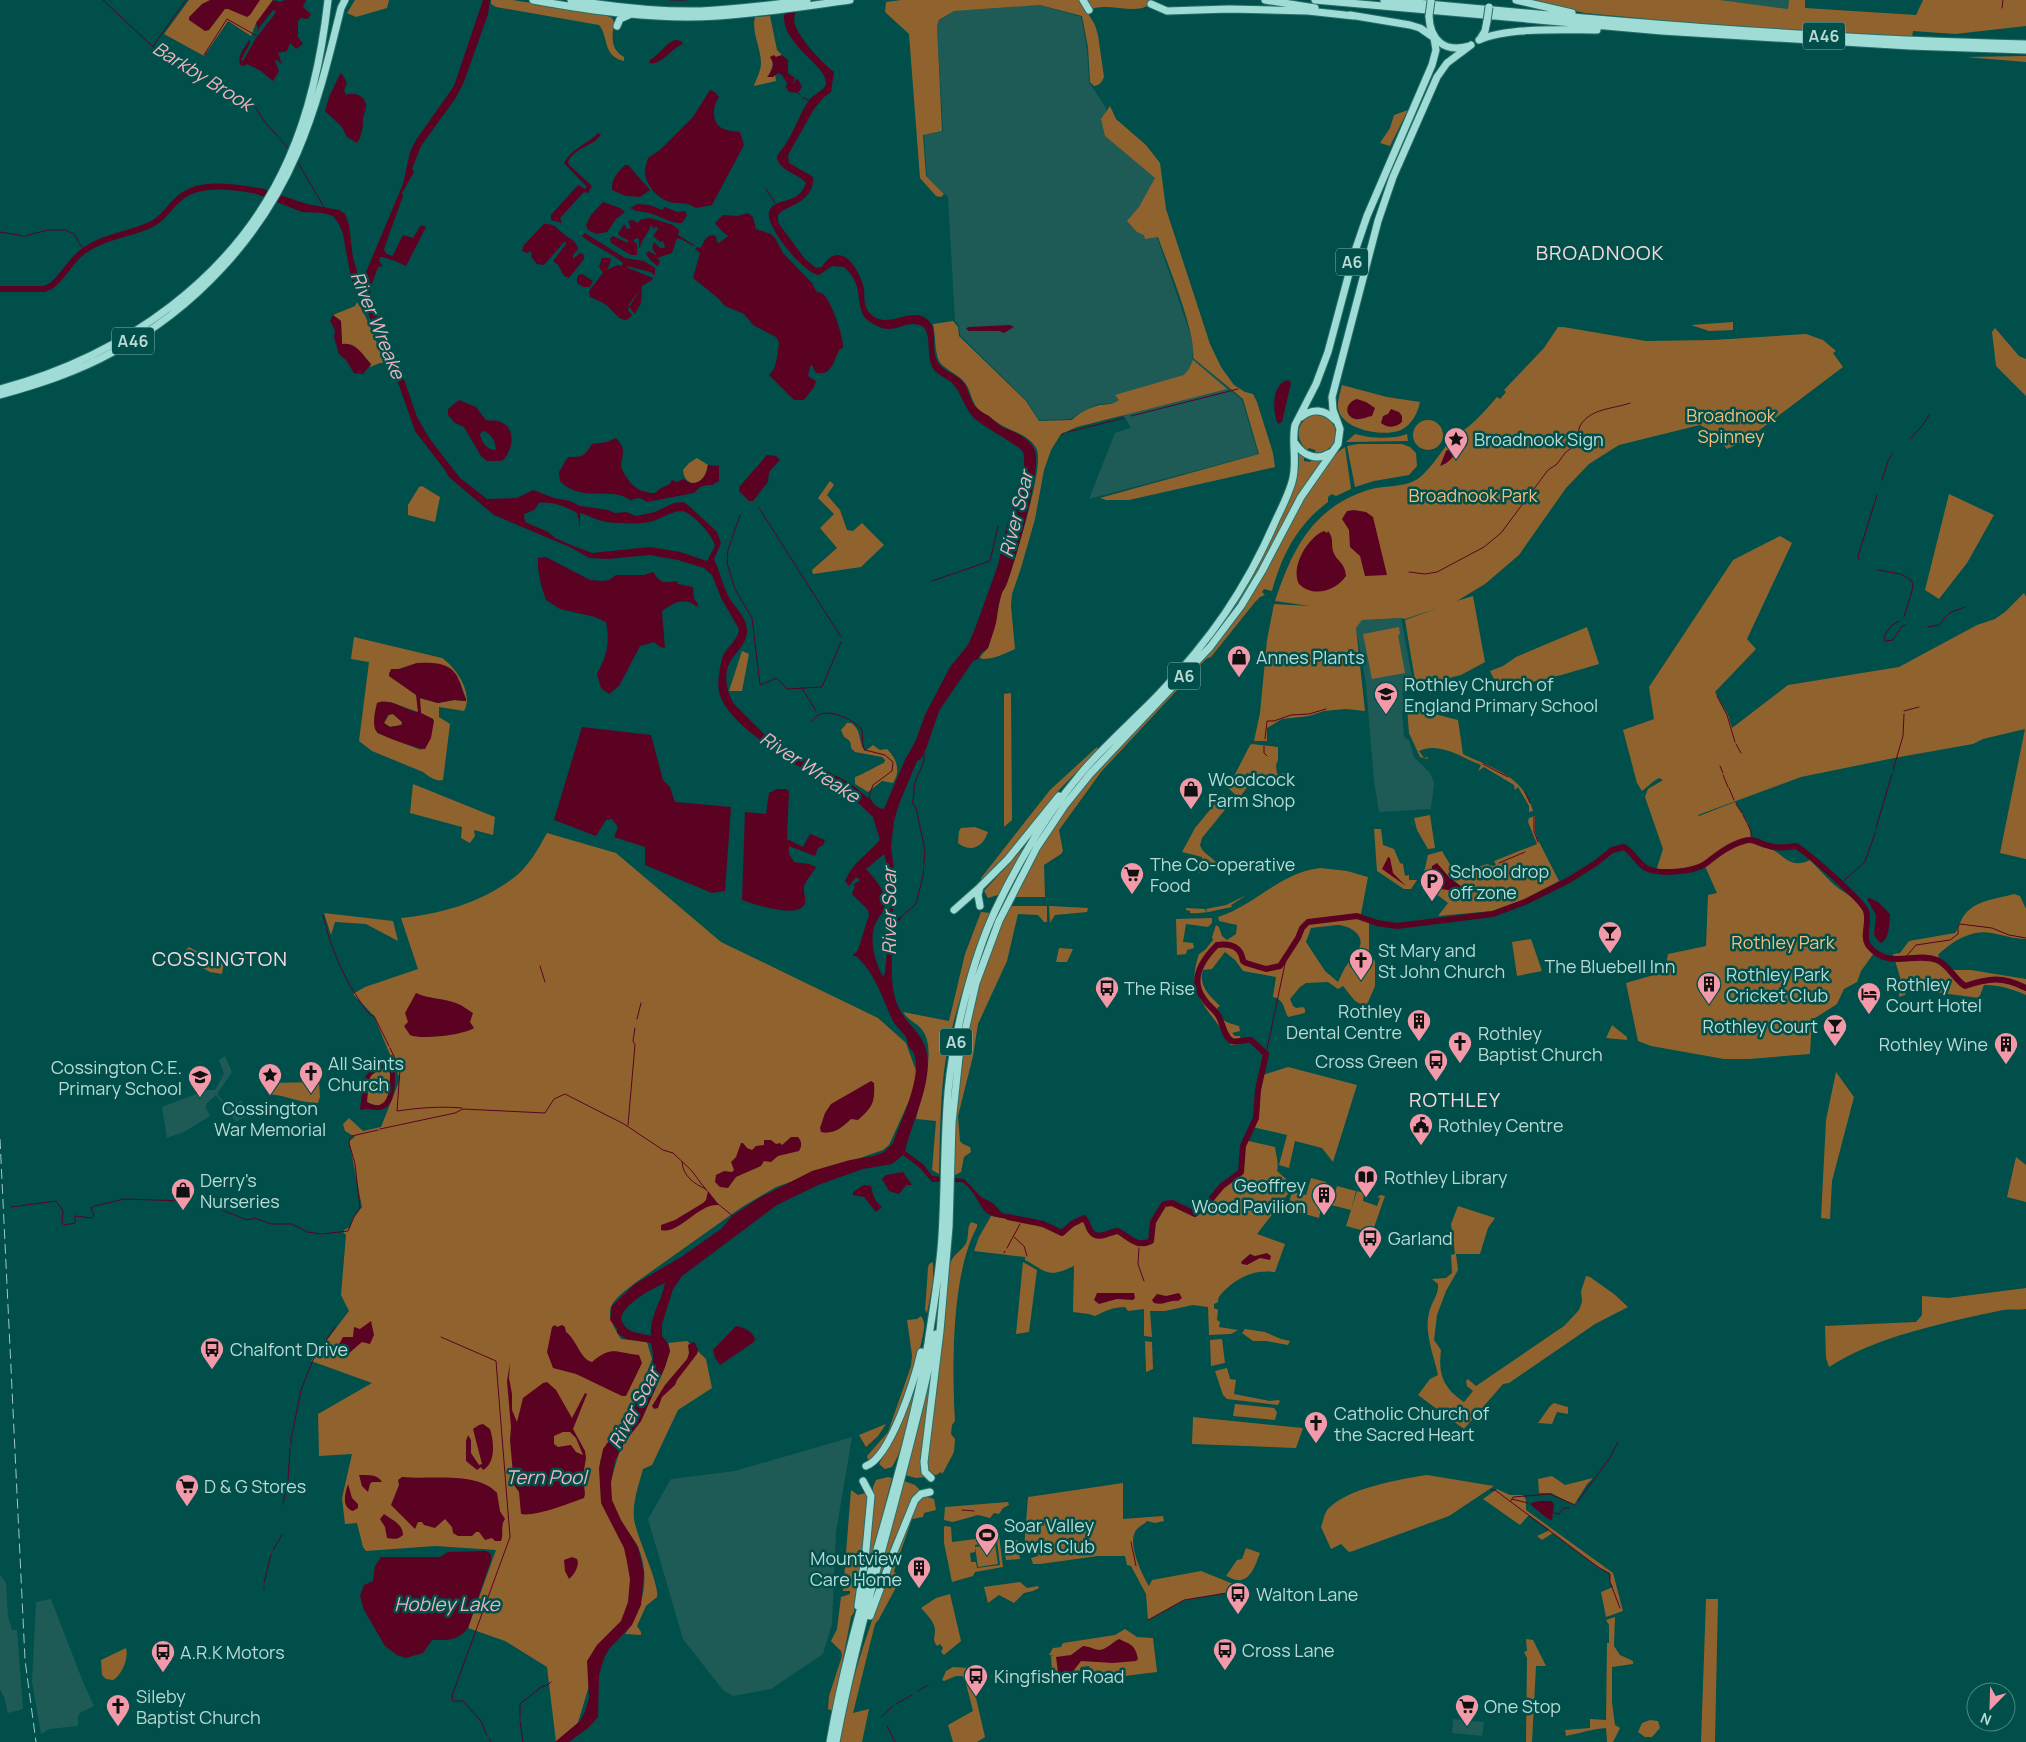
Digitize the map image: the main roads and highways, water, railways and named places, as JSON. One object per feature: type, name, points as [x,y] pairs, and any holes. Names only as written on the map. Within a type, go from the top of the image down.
[{"type":"highway","name":"A46","points":[[295,151],[313,86],[328,0]]},
{"type":"highway","name":"A46","points":[[0,394],[36,384],[83,367],[115,352],[146,333],[206,285],[247,234],[265,208],[290,162],[314,109],[340,0]]},
{"type":"highway","points":[[324,72],[341,8],[345,0]]},
{"type":"highway","points":[[533,0],[632,14],[717,16],[766,9],[807,0]]},
{"type":"highway","points":[[571,0],[639,8],[700,11],[766,9],[850,0]]},
{"type":"highway","points":[[600,0],[639,8]]},
{"type":"highway","points":[[1083,0],[1089,10]]},
{"type":"highway","points":[[1265,0],[1410,25],[1420,28],[1453,48],[1471,45],[1479,40],[1500,34],[1544,30],[1662,31]]},
{"type":"highway","name":"A46","points":[[1315,0],[1662,31],[1900,46],[2026,50]]},
{"type":"highway","name":"A46","points":[[1384,0],[1622,22],[1865,38],[2026,44]]},
{"type":"highway","points":[[1431,0],[1430,26],[1433,37]]},
{"type":"highway","points":[[1516,0],[1557,11],[1622,22]]},
{"type":"highway","points":[[1479,40],[1485,31],[1488,3]]},
{"type":"highway","points":[[1151,4],[1167,11],[1229,9],[1308,11],[1354,16]]},
{"type":"highway","points":[[606,11],[614,17],[617,26],[620,19],[632,14]]},
{"type":"highway","name":"A6","points":[[830,1742],[840,1705],[845,1668],[919,1389],[942,1264],[945,1238],[948,1090],[954,1048],[968,988],[995,920],[1047,822],[1084,770],[1194,655],[1236,599],[1254,568],[1290,487],[1294,470],[1294,431],[1317,382],[1328,352],[1355,251],[1367,216],[1432,65],[1436,50],[1433,37]]},
{"type":"highway","name":"A6","points":[[1013,884],[1051,824],[1090,774],[1159,702],[1225,628],[1262,571],[1300,496],[1338,444],[1340,434],[1332,406],[1332,397],[1366,264],[1393,177],[1437,77],[1447,63],[1471,45]]},
{"type":"highway","name":"A46","points":[[0,388],[66,367],[131,335],[180,300],[239,244]]},
{"type":"highway","points":[[1298,420],[1307,413],[1317,410],[1327,413],[1336,420]]},
{"type":"highway","points":[[1295,443],[1301,451],[1311,456],[1322,457],[1331,452]]},
{"type":"highway","points":[[954,910],[1008,859],[1062,792],[1084,770]]},
{"type":"highway","points":[[980,887],[978,895],[980,906]]},
{"type":"highway","name":"A6","points":[[840,1705],[853,1664],[925,1391],[942,1301],[942,1264]]},
{"type":"highway","points":[[932,1478],[926,1472],[924,1462],[942,1301]]},
{"type":"highway","points":[[866,1466],[876,1461],[882,1452],[906,1401],[933,1308]]},
{"type":"highway","points":[[845,1668],[859,1600],[869,1527],[871,1496],[863,1481]]},
{"type":"highway","points":[[853,1664],[915,1500],[921,1494],[930,1492]]},
{"type":"highway","name":"A6","points":[[836,1724],[836,1742]]},
{"type":"water","points":[[210,0],[260,0],[247,17],[225,9],[209,30],[205,31],[189,20],[189,17],[202,4]]},
{"type":"water","points":[[273,0],[280,2],[285,0],[306,0],[303,7],[311,14],[308,19],[301,18],[298,21],[298,37],[303,44],[296,49],[290,43],[287,51],[278,53],[282,64],[277,60],[275,61],[279,71],[273,81],[261,71],[247,64],[244,66],[240,65],[239,61],[242,51],[250,39],[250,43],[241,60],[243,61],[256,38],[274,15],[276,11],[273,10],[259,28],[259,32],[256,23]]},
{"type":"water","name":"River Soar","points":[[483,0],[490,0],[488,14],[464,82],[455,99],[421,146],[412,169],[414,172],[402,193],[403,196],[384,249],[386,254],[384,257],[380,257],[379,261],[383,266],[378,267],[370,289],[372,301],[399,365],[417,417],[429,438],[460,478],[487,499],[517,498],[533,490],[554,498],[570,501],[580,506],[608,510],[615,513],[626,512],[636,516],[655,512],[674,503],[683,502],[688,505],[717,532],[721,543],[714,559],[732,603],[746,624],[746,638],[731,660],[726,676],[727,688],[734,704],[770,740],[851,784],[868,798],[869,796],[879,808],[884,809],[905,760],[916,740],[925,715],[950,667],[968,645],[976,626],[998,565],[1006,529],[1023,472],[1024,457],[1020,449],[973,417],[951,382],[934,370],[930,360],[927,335],[924,327],[913,324],[888,329],[874,324],[864,316],[856,284],[844,267],[832,266],[819,275],[812,273],[787,248],[773,228],[769,219],[769,212],[772,207],[798,195],[806,183],[781,165],[777,156],[786,144],[807,104],[826,84],[825,77],[820,70],[798,47],[786,28],[784,16],[790,0],[799,0],[794,19],[799,32],[817,56],[834,72],[831,92],[814,109],[788,155],[789,163],[813,177],[812,186],[809,194],[780,213],[778,216],[779,223],[805,259],[816,268],[822,267],[834,255],[840,255],[852,263],[863,285],[866,308],[875,317],[882,320],[890,320],[914,315],[928,320],[933,330],[937,361],[965,384],[972,401],[980,411],[1002,427],[1030,443],[1035,451],[1036,461],[1027,516],[1011,572],[1002,592],[996,623],[988,648],[981,653],[978,659],[973,661],[939,711],[926,749],[921,759],[917,761],[899,804],[894,821],[891,847],[896,885],[896,892],[893,897],[893,921],[899,917],[901,919],[893,926],[893,988],[901,1012],[922,1040],[927,1054],[928,1066],[924,1090],[905,1151],[924,1165],[932,1176],[964,1179],[981,1197],[994,1204],[1002,1213],[1015,1217],[1014,1220],[987,1213],[970,1189],[962,1182],[932,1182],[920,1168],[903,1155],[892,1164],[863,1169],[818,1185],[777,1205],[682,1276],[673,1289],[662,1324],[662,1336],[668,1343],[670,1351],[665,1367],[641,1421],[624,1443],[615,1461],[611,1483],[612,1500],[621,1520],[638,1547],[640,1555],[644,1573],[641,1605],[632,1625],[609,1649],[604,1658],[599,1675],[598,1717],[588,1728],[569,1742],[555,1742],[580,1721],[585,1712],[589,1698],[587,1661],[597,1645],[621,1621],[628,1602],[630,1579],[624,1548],[601,1503],[599,1468],[603,1449],[632,1408],[647,1379],[653,1362],[651,1343],[626,1339],[617,1333],[617,1329],[610,1320],[612,1306],[635,1284],[681,1257],[721,1229],[732,1216],[759,1198],[812,1171],[884,1152],[893,1143],[905,1112],[916,1074],[916,1063],[906,1037],[893,1022],[873,978],[863,963],[856,956],[852,956],[858,950],[869,915],[868,910],[852,894],[855,886],[853,885],[860,880],[856,877],[849,886],[845,881],[856,864],[880,840],[873,817],[839,784],[794,764],[751,733],[726,707],[719,693],[719,674],[722,659],[738,634],[739,629],[721,598],[712,575],[704,568],[678,560],[650,555],[608,559],[589,558],[572,548],[494,515],[449,477],[415,431],[394,371],[380,345],[368,312],[351,278],[343,234],[339,224],[333,216],[323,213],[302,212],[257,194],[258,188],[307,204],[339,210],[345,214],[349,225],[353,258],[359,278],[364,277],[403,184],[410,152],[416,140],[454,86]],"holes":[[[539,503],[559,505],[577,513],[580,526],[580,513],[606,522],[633,523],[650,522],[674,512],[683,511],[702,526],[711,536],[715,546],[707,561],[680,552],[650,547],[592,553],[555,538],[548,532],[525,522],[524,514],[534,510]],[[884,854],[890,892],[890,913],[886,928],[889,930],[883,977],[875,955],[873,932],[874,926],[883,911],[885,899],[881,888],[866,869]],[[665,1283],[652,1322],[651,1336],[629,1330],[621,1318],[623,1312],[646,1293]]]},
{"type":"water","points":[[675,40],[681,41],[683,44],[658,62],[649,63],[668,44]]},
{"type":"water","points":[[774,55],[776,57],[782,55],[788,60],[788,73],[795,78],[793,83],[798,79],[802,87],[798,93],[789,92],[786,87],[787,83],[782,75],[778,73],[773,77],[767,77],[773,67],[770,57]]},
{"type":"water","points":[[340,74],[342,74],[347,83],[344,90],[346,95],[359,95],[366,103],[362,131],[357,143],[347,137],[342,127],[325,111],[329,97]]},
{"type":"water","points":[[710,90],[719,97],[715,104],[714,112],[717,124],[724,129],[740,132],[744,145],[712,205],[696,208],[661,198],[648,183],[645,170],[648,158],[660,150],[693,117]]},
{"type":"water","points":[[598,133],[601,134],[594,142],[575,153],[568,162],[592,186],[588,193],[584,192],[560,218],[562,223],[551,220],[551,215],[578,185],[585,189],[587,187],[564,163],[575,150]]},
{"type":"water","points":[[625,165],[628,165],[650,190],[640,197],[626,196],[612,190],[614,179]]},
{"type":"water","points":[[603,202],[620,208],[625,212],[616,219],[607,232],[596,234],[588,230],[586,225],[591,215]]},
{"type":"water","points":[[638,204],[650,205],[662,210],[665,207],[677,212],[685,211],[687,215],[682,223],[674,222],[630,208]]},
{"type":"water","points":[[748,213],[753,217],[756,229],[771,234],[775,238],[783,253],[812,283],[816,291],[823,294],[834,312],[843,348],[839,350],[831,367],[825,373],[815,372],[812,365],[810,367],[808,376],[816,381],[814,387],[804,400],[794,400],[769,375],[774,369],[777,358],[779,342],[776,337],[753,325],[744,314],[725,306],[693,278],[700,253],[695,249],[697,247],[701,248],[706,238],[710,236],[716,236],[719,243],[728,236],[715,223],[723,215],[738,216]]},
{"type":"water","points":[[650,218],[673,225],[679,230],[678,235],[694,245],[677,238],[672,253],[657,258],[660,261],[658,266],[646,254],[649,251],[657,256],[652,248],[654,242],[660,248],[665,247],[663,241],[660,242],[653,236],[658,229],[656,226],[654,229],[651,225],[640,248],[639,239],[636,238],[633,241],[637,244],[637,255],[631,255],[611,243],[610,239],[613,236],[628,243],[628,240],[618,234],[624,224],[627,229],[631,228],[628,221],[632,220],[638,223],[640,220]]},
{"type":"water","points":[[544,224],[554,225],[575,242],[578,249],[573,255],[573,259],[580,253],[584,255],[584,259],[569,278],[564,276],[558,265],[553,261],[566,244],[565,241],[544,265],[537,264],[532,258],[531,251],[527,253],[522,251],[524,245]]},
{"type":"water","points":[[421,225],[426,227],[406,266],[391,259],[403,235],[413,238]]},
{"type":"water","points":[[585,233],[625,258],[644,261],[655,268],[655,275],[627,266],[653,278],[642,286],[641,303],[635,314],[629,307],[640,290],[629,304],[628,310],[632,315],[629,319],[625,320],[618,317],[605,304],[590,297],[589,291],[603,273],[599,267],[602,258],[610,258],[611,260],[607,270],[617,265],[622,266],[623,263],[586,240],[582,236]]},
{"type":"water","points":[[582,274],[593,281],[590,287],[583,287],[577,283],[577,276]]},
{"type":"water","points":[[333,315],[341,321],[342,344],[355,347],[371,364],[363,374],[354,373],[346,360],[339,354],[334,337],[335,330],[330,321]]},
{"type":"water","points":[[1010,325],[1014,327],[1004,333],[999,331],[969,331],[966,329],[968,327]]},
{"type":"water","points":[[1288,380],[1291,383],[1282,422],[1278,424],[1274,406],[1276,392],[1283,382]]},
{"type":"water","points":[[1357,399],[1375,408],[1372,416],[1355,419],[1349,415],[1347,412],[1348,406]]},
{"type":"water","points":[[459,400],[476,407],[486,420],[498,421],[509,428],[512,440],[506,457],[502,461],[487,461],[481,456],[464,427],[455,423],[448,415],[448,409]],"holes":[[[482,431],[492,438],[496,450],[490,449],[484,443],[480,435]]]},
{"type":"water","points":[[1391,409],[1399,412],[1402,416],[1402,422],[1391,427],[1381,423],[1383,416],[1388,414]]},
{"type":"water","points":[[616,438],[623,449],[621,467],[630,482],[638,489],[655,493],[670,484],[672,480],[677,482],[684,479],[690,483],[698,482],[705,475],[708,465],[719,466],[719,481],[712,485],[700,487],[694,493],[647,502],[640,498],[633,499],[632,501],[624,496],[615,494],[577,492],[568,488],[560,481],[559,472],[568,457],[583,455],[592,444],[607,442]]},
{"type":"water","points":[[1458,443],[1460,444],[1452,458],[1440,466],[1446,451]]},
{"type":"water","points":[[767,455],[776,456],[780,460],[769,472],[768,482],[753,501],[749,501],[739,491],[740,486]]},
{"type":"water","points":[[1347,511],[1366,512],[1373,517],[1387,575],[1365,576],[1360,556],[1350,547],[1349,530],[1342,519]]},
{"type":"water","points":[[1324,531],[1327,533],[1328,531],[1332,538],[1333,551],[1344,568],[1346,576],[1336,586],[1317,592],[1311,591],[1299,584],[1297,569],[1302,553],[1312,539]]},
{"type":"water","points":[[546,557],[590,580],[603,581],[609,580],[616,575],[644,575],[653,572],[662,581],[676,581],[678,584],[693,587],[694,599],[698,604],[697,607],[683,601],[671,605],[662,611],[665,648],[660,647],[654,642],[640,646],[619,686],[609,694],[601,688],[597,674],[607,649],[606,622],[595,617],[560,609],[546,600],[541,585],[538,558]]},
{"type":"water","points":[[417,663],[437,663],[449,667],[457,676],[466,699],[466,701],[454,700],[438,703],[420,698],[421,713],[434,721],[431,738],[425,749],[391,739],[376,731],[374,725],[377,703],[393,703],[418,712],[416,695],[389,676],[391,669],[400,669]],"holes":[[[393,714],[402,722],[402,725],[390,727],[384,723],[388,715]]]},
{"type":"water","points":[[582,727],[651,735],[663,780],[670,787],[675,802],[731,807],[725,891],[712,893],[645,865],[645,847],[614,837],[618,827],[612,819],[606,820],[596,836],[554,820]]},
{"type":"water","points":[[777,789],[789,791],[787,839],[803,847],[810,834],[825,840],[823,845],[818,848],[815,856],[789,846],[789,854],[794,862],[816,867],[805,885],[805,903],[801,908],[786,911],[742,900],[745,812],[766,814],[769,793]]},
{"type":"water","points":[[1388,857],[1390,858],[1393,873],[1406,886],[1382,869]]},
{"type":"water","points":[[1437,863],[1449,877],[1462,887],[1460,892],[1441,889],[1430,880],[1432,866]]},
{"type":"water","points":[[1867,899],[1878,902],[1890,914],[1886,939],[1880,943],[1874,935],[1876,915]]},
{"type":"water","points":[[416,993],[451,1001],[463,1006],[473,1013],[470,1022],[474,1028],[461,1033],[442,1036],[423,1037],[410,1035],[404,1026],[408,1022],[405,1013]]},
{"type":"water","points":[[381,1064],[388,1065],[395,1072],[393,1096],[384,1109],[361,1110],[364,1082],[369,1072]],"holes":[[[384,1068],[390,1073],[389,1092],[384,1102],[380,1105],[367,1102],[368,1085],[373,1073]]]},
{"type":"water","points":[[871,1081],[874,1083],[874,1095],[870,1108],[858,1120],[851,1119],[834,1131],[821,1132],[820,1128],[825,1113],[831,1104]]},
{"type":"water","points":[[791,1137],[798,1137],[800,1140],[799,1151],[778,1156],[771,1162],[764,1161],[761,1166],[736,1177],[728,1188],[720,1187],[715,1182],[716,1175],[724,1171],[732,1172],[734,1170],[731,1162],[736,1157],[741,1143],[752,1150],[756,1146],[764,1145],[764,1140],[771,1140],[776,1144],[780,1143],[782,1145]]},
{"type":"water","points":[[903,1172],[912,1185],[906,1185],[899,1194],[889,1191],[882,1179],[886,1175]]},
{"type":"water","points":[[864,1185],[871,1186],[873,1195],[882,1207],[876,1212],[864,1197],[853,1195],[853,1192]]},
{"type":"water","points":[[708,1191],[719,1205],[711,1206],[696,1213],[675,1228],[661,1230],[661,1225],[675,1220],[703,1203],[706,1200]]},
{"type":"water","points":[[1267,1253],[1271,1256],[1270,1260],[1260,1258],[1247,1265],[1241,1262],[1250,1254],[1255,1256]]},
{"type":"water","points":[[1097,1293],[1134,1293],[1135,1298],[1133,1300],[1117,1299],[1099,1304],[1094,1300]]},
{"type":"water","points":[[1179,1293],[1182,1298],[1178,1301],[1157,1304],[1152,1300],[1157,1294],[1166,1296]]},
{"type":"water","points":[[371,1321],[374,1335],[370,1344],[362,1342],[347,1355],[339,1349],[338,1346],[343,1337],[353,1337],[354,1327],[360,1329]]},
{"type":"water","points":[[555,1325],[557,1327],[562,1325],[565,1327],[566,1332],[584,1357],[592,1362],[605,1353],[614,1351],[639,1355],[642,1363],[626,1396],[622,1396],[576,1374],[553,1368],[547,1352],[552,1327]]},
{"type":"water","points":[[736,1326],[750,1332],[754,1336],[754,1342],[720,1365],[715,1358],[713,1350]]},
{"type":"water","points":[[693,1342],[698,1350],[697,1354],[675,1385],[662,1397],[658,1408],[654,1409],[652,1406],[665,1385],[687,1359],[689,1353],[688,1345]]},
{"type":"water","name":"Tern Pool","points":[[510,1363],[509,1378],[512,1410],[517,1422],[523,1398],[543,1383],[547,1382],[556,1390],[572,1418],[585,1393],[587,1394],[573,1429],[585,1451],[584,1498],[543,1512],[521,1514],[519,1492],[514,1485],[507,1381]],"holes":[[[563,1432],[570,1432],[576,1438],[583,1455],[576,1452],[571,1445],[558,1447],[554,1444],[554,1436]]]},
{"type":"water","points":[[483,1424],[490,1429],[493,1451],[487,1467],[483,1470],[481,1467],[477,1470],[466,1461],[466,1441],[468,1435],[471,1440],[471,1453],[479,1465],[482,1464],[473,1429]]},
{"type":"water","points":[[359,1475],[375,1476],[382,1482],[372,1482],[368,1492],[362,1486]]},
{"type":"water","points":[[402,1477],[466,1479],[488,1486],[497,1493],[500,1511],[505,1519],[501,1541],[495,1541],[492,1538],[485,1540],[479,1532],[472,1536],[458,1536],[453,1533],[452,1527],[445,1519],[435,1528],[418,1522],[415,1529],[391,1505],[399,1485],[398,1480]]},
{"type":"water","points":[[348,1484],[352,1498],[358,1504],[358,1508],[353,1511],[345,1503]]},
{"type":"water","points":[[1551,1501],[1554,1504],[1552,1520],[1548,1519],[1531,1505],[1531,1503]]},
{"type":"water","points":[[384,1514],[399,1525],[403,1531],[401,1537],[395,1539],[387,1538],[385,1527],[380,1519]]},
{"type":"water","name":"Hobley Lake","points":[[486,1551],[491,1554],[491,1560],[468,1628],[464,1632],[452,1639],[432,1640],[423,1653],[406,1658],[397,1655],[385,1646],[364,1610],[360,1596],[364,1585],[373,1581],[375,1566],[381,1557],[440,1557],[448,1552]]},
{"type":"water","points":[[572,1557],[577,1559],[578,1565],[575,1573],[569,1579],[565,1571],[564,1560]]},
{"type":"water","points":[[1119,1639],[1134,1648],[1138,1659],[1136,1661],[1113,1663],[1081,1661],[1071,1674],[1065,1675],[1058,1672],[1056,1657],[1071,1655],[1083,1646],[1098,1650],[1103,1649]]},
{"type":"waterway","name":"Barkby Brook","points":[[103,0],[152,46],[198,71],[221,88],[254,105],[264,121],[289,149]]},
{"type":"waterway","points":[[153,46],[186,0]]},
{"type":"waterway","points":[[670,0],[686,0]]},
{"type":"waterway","points":[[2002,8],[2003,0]]},
{"type":"waterway","points":[[204,55],[227,19],[257,36]]},
{"type":"waterway","points":[[798,93],[801,96]]},
{"type":"waterway","points":[[803,98],[809,100]]},
{"type":"waterway","name":"Barkby Brook","points":[[297,161],[324,207]]},
{"type":"waterway","name":"River Wreake","points":[[0,289],[44,289],[51,286],[85,250],[100,242],[155,222],[181,197],[199,188],[221,187],[264,192]]},
{"type":"waterway","points":[[766,189],[775,203]]},
{"type":"waterway","points":[[0,232],[25,236],[48,230],[65,230],[74,234],[84,251]]},
{"type":"waterway","points":[[381,254],[392,258]]},
{"type":"waterway","points":[[1131,416],[1238,389]]},
{"type":"waterway","points":[[1409,572],[1425,574],[1437,572],[1484,547],[1501,533],[1548,470],[1557,464],[1565,453],[1575,445],[1579,428],[1584,420],[1596,412],[1630,403]]},
{"type":"waterway","points":[[1910,439],[1930,414]]},
{"type":"waterway","points":[[1068,432],[1124,418]]},
{"type":"waterway","points":[[1882,480],[1888,461],[1893,453]]},
{"type":"waterway","points":[[1859,559],[1858,556],[1877,495]]},
{"type":"waterway","points":[[759,508],[841,637]]},
{"type":"waterway","points":[[740,515],[728,550],[727,563],[735,589],[752,618],[760,685],[777,678],[787,689],[822,687],[841,642]]},
{"type":"waterway","name":"River Soar","points":[[932,581],[990,561],[998,526]]},
{"type":"waterway","points":[[1878,570],[1901,574],[1912,581],[1913,587],[1904,617]]},
{"type":"waterway","points":[[1928,627],[1939,625],[1949,613],[1965,607]]},
{"type":"waterway","points":[[1899,621],[1891,626],[1884,636],[1885,641],[1893,640],[1902,626],[1906,625]]},
{"type":"waterway","points":[[802,688],[816,711]]},
{"type":"waterway","points":[[1717,696],[1727,715],[1735,742]]},
{"type":"waterway","points":[[1904,711],[1919,707]]},
{"type":"waterway","points":[[1265,739],[1267,721],[1274,721],[1291,715],[1309,714],[1326,709]]},
{"type":"waterway","points":[[812,722],[817,716],[826,713],[849,719],[862,730],[863,747],[865,750],[885,755],[893,762],[892,771],[873,785],[869,796]]},
{"type":"waterway","points":[[1893,770],[1903,736],[1904,714]]},
{"type":"waterway","points":[[1736,744],[1741,753]]},
{"type":"waterway","points":[[1264,746],[1264,753],[1267,756]]},
{"type":"waterway","name":"River Soar","points":[[900,918],[916,904],[923,876],[925,850],[916,808],[912,802],[915,783],[924,760],[924,752]]},
{"type":"waterway","points":[[1483,764],[1508,777]]},
{"type":"waterway","points":[[1720,766],[1723,773]]},
{"type":"waterway","points":[[1876,828],[1892,774]]},
{"type":"waterway","points":[[1723,775],[1728,787]]},
{"type":"waterway","points":[[1729,788],[1734,800]]},
{"type":"waterway","points":[[1525,792],[1530,803]]},
{"type":"waterway","points":[[1736,804],[1742,813]]},
{"type":"waterway","points":[[1743,815],[1751,831],[1751,840]]},
{"type":"waterway","points":[[1534,817],[1534,831],[1538,842]]},
{"type":"waterway","points":[[1840,884],[1865,862],[1875,833]]},
{"type":"waterway","points":[[1008,1217],[1043,1224],[1062,1233],[1072,1224],[1084,1218],[1093,1234],[1099,1236],[1118,1231],[1138,1243],[1146,1243],[1151,1241],[1153,1222],[1164,1204],[1172,1203],[1195,1214],[1207,1204],[1222,1186],[1241,1172],[1243,1146],[1256,1118],[1258,1090],[1266,1054],[1251,1040],[1232,1041],[1229,1039],[1218,1015],[1200,992],[1198,985],[1199,970],[1217,945],[1231,945],[1238,949],[1243,961],[1246,963],[1266,969],[1280,966],[1298,938],[1302,928],[1308,922],[1357,916],[1377,923],[1397,926],[1493,914],[1525,902],[1569,880],[1596,863],[1612,850],[1624,847],[1646,868],[1667,872],[1684,871],[1700,867],[1728,848],[1747,840],[1753,840],[1774,847],[1796,846],[1834,877],[1863,906],[1867,915],[1866,941],[1876,953],[1893,959],[1928,958],[1937,960],[1945,965],[1965,986],[1995,979],[2026,988]]},
{"type":"waterway","points":[[1499,863],[1525,852]]},
{"type":"waterway","points":[[1452,879],[1490,866]]},
{"type":"waterway","points":[[323,915],[335,955],[347,980],[361,1003],[370,1015],[374,1016],[389,1046]]},
{"type":"waterway","points":[[1903,960],[1916,945],[1950,940],[1958,934],[1958,926],[1960,924],[1992,928],[2009,935],[2026,938]]},
{"type":"waterway","points":[[1266,1054],[1286,959]]},
{"type":"waterway","points":[[540,966],[545,982]]},
{"type":"waterway","points":[[637,1019],[641,1003]]},
{"type":"waterway","points":[[628,1125],[635,1028]]},
{"type":"waterway","points":[[390,1048],[400,1069],[397,1111],[446,1107],[462,1108]]},
{"type":"waterway","points":[[380,1129],[455,1113],[463,1109],[545,1113],[554,1099],[565,1094],[624,1124],[663,1150],[673,1153],[691,1170],[707,1191]]},
{"type":"waterway","points":[[352,1136],[378,1130]]},
{"type":"waterway","points":[[202,1202],[247,1220],[255,1218],[271,1224],[292,1224],[307,1232],[322,1234],[348,1231],[360,1208],[355,1164],[349,1143],[350,1138]]},
{"type":"waterway","points":[[682,1162],[684,1171],[690,1179],[706,1189]]},
{"type":"waterway","points":[[11,1207],[56,1201],[63,1211],[62,1222],[64,1225],[75,1223],[75,1216],[92,1218],[94,1216],[91,1208],[95,1206],[124,1199],[183,1201]]},
{"type":"waterway","points":[[718,1204],[734,1217]]},
{"type":"waterway","points":[[1007,1248],[1020,1224]]},
{"type":"waterway","points":[[1014,1237],[1024,1246],[1027,1256]]},
{"type":"waterway","points":[[1139,1248],[1138,1264],[1144,1281]]},
{"type":"waterway","points":[[292,1435],[301,1390],[313,1360],[335,1327]]},
{"type":"waterway","points":[[441,1337],[496,1361],[510,1537],[452,1696],[453,1701],[463,1701],[481,1721],[487,1736]]},
{"type":"waterway","points":[[291,1436],[291,1445]]},
{"type":"waterway","points":[[1578,1501],[1609,1459],[1618,1442]]},
{"type":"waterway","points":[[288,1480],[290,1448]]},
{"type":"waterway","points":[[283,1504],[287,1483]]},
{"type":"waterway","points":[[1491,1490],[1495,1490],[1610,1574],[1610,1582],[1620,1608]]},
{"type":"waterway","points":[[1511,1501],[1513,1497],[1550,1494],[1575,1505]]},
{"type":"waterway","points":[[1512,1499],[1528,1503]]},
{"type":"waterway","points":[[1554,1513],[1559,1514],[1564,1508],[1569,1508]]},
{"type":"waterway","points":[[962,1510],[974,1511]]},
{"type":"waterway","points":[[273,1550],[282,1535]]},
{"type":"waterway","points":[[1131,1542],[1136,1566]]},
{"type":"waterway","points":[[264,1583],[271,1554]]},
{"type":"waterway","points":[[1148,1620],[1184,1600],[1239,1591]]},
{"type":"waterway","points":[[520,1718],[520,1704],[541,1687],[551,1682]]},
{"type":"waterway","points":[[918,1691],[928,1685]]},
{"type":"waterway","points":[[896,1704],[912,1695]]},
{"type":"waterway","points":[[881,1717],[892,1707]]},
{"type":"waterway","points":[[520,1721],[523,1742]]},
{"type":"waterway","points":[[887,1726],[895,1742]]},
{"type":"waterway","points":[[489,1738],[491,1742]]},
{"type":"railway","points":[[0,1139],[25,1660],[36,1742]]},
{"type":"place","name":"Broadnook Sign","points":[[1456,460]]},
{"type":"place","name":"Annes Plants","points":[[1239,678]]},
{"type":"place","name":"Rothley Church of England Primary School","points":[[1386,715]]},
{"type":"place","name":"Woodcock Farm Shop","points":[[1191,810]]},
{"type":"place","name":"The Co-operative Food","points":[[1132,895]]},
{"type":"place","name":"School drop off zone","points":[[1432,902]]},
{"type":"place","name":"The Bluebell Inn","points":[[1610,954]]},
{"type":"place","name":"St Mary and St John Church","points":[[1361,981]]},
{"type":"place","name":"Rothley Park Cricket Club","points":[[1709,1005]]},
{"type":"place","name":"The Rise","points":[[1107,1009]]},
{"type":"place","name":"Rothley Court Hotel","points":[[1869,1015]]},
{"type":"place","name":"Rothley Dental Centre","points":[[1419,1042]]},
{"type":"place","name":"Rothley Court","points":[[1835,1047]]},
{"type":"place","name":"Rothley Baptist Church","points":[[1460,1064]]},
{"type":"place","name":"Rothley Wine","points":[[2006,1065]]},
{"type":"place","name":"Cross Green","points":[[1436,1082]]},
{"type":"place","name":"All Saints Church","points":[[311,1094]]},
{"type":"place","name":"Cossington War Memorial","points":[[270,1096]]},
{"type":"place","name":"Cossington C.E. Primary School","points":[[200,1098]]},
{"type":"place","name":"Rothley Centre","points":[[1421,1146]]},
{"type":"place","name":"Rothley Library","points":[[1366,1198]]},
{"type":"place","name":"Derry's Nurseries","points":[[183,1211]]},
{"type":"place","name":"Geoffrey Wood Pavilion","points":[[1324,1216]]},
{"type":"place","name":"Garland","points":[[1370,1259]]},
{"type":"place","name":"Chalfont Drive","points":[[212,1370]]},
{"type":"place","name":"Catholic Church of the Sacred Heart","points":[[1316,1444]]},
{"type":"place","name":"D & G Stores","points":[[187,1507]]},
{"type":"place","name":"Soar Valley Bowls Club","points":[[987,1556]]},
{"type":"place","name":"Mountview Care Home","points":[[919,1589]]},
{"type":"place","name":"Walton Lane","points":[[1238,1615]]},
{"type":"place","name":"Cross Lane","points":[[1225,1671]]},
{"type":"place","name":"A.R.K Motors","points":[[163,1673]]},
{"type":"place","name":"Kingfisher Road","points":[[976,1697]]},
{"type":"place","name":"Sileby Baptist Church","points":[[118,1727]]},
{"type":"place","name":"One Stop","points":[[1467,1727]]},
{"type":"district","name":"BROADNOOK","points":[[1600,252]]},
{"type":"district","name":"COSSINGTON","points":[[220,958]]},
{"type":"district","name":"ROTHLEY","points":[[1455,1099]]},
{"type":"park label","name":"Broadnook Spinney","points":[[1731,425]]},
{"type":"park label","name":"Broadnook Park","points":[[1473,495]]},
{"type":"park label","name":"Rothley Park","points":[[1783,942]]}]
